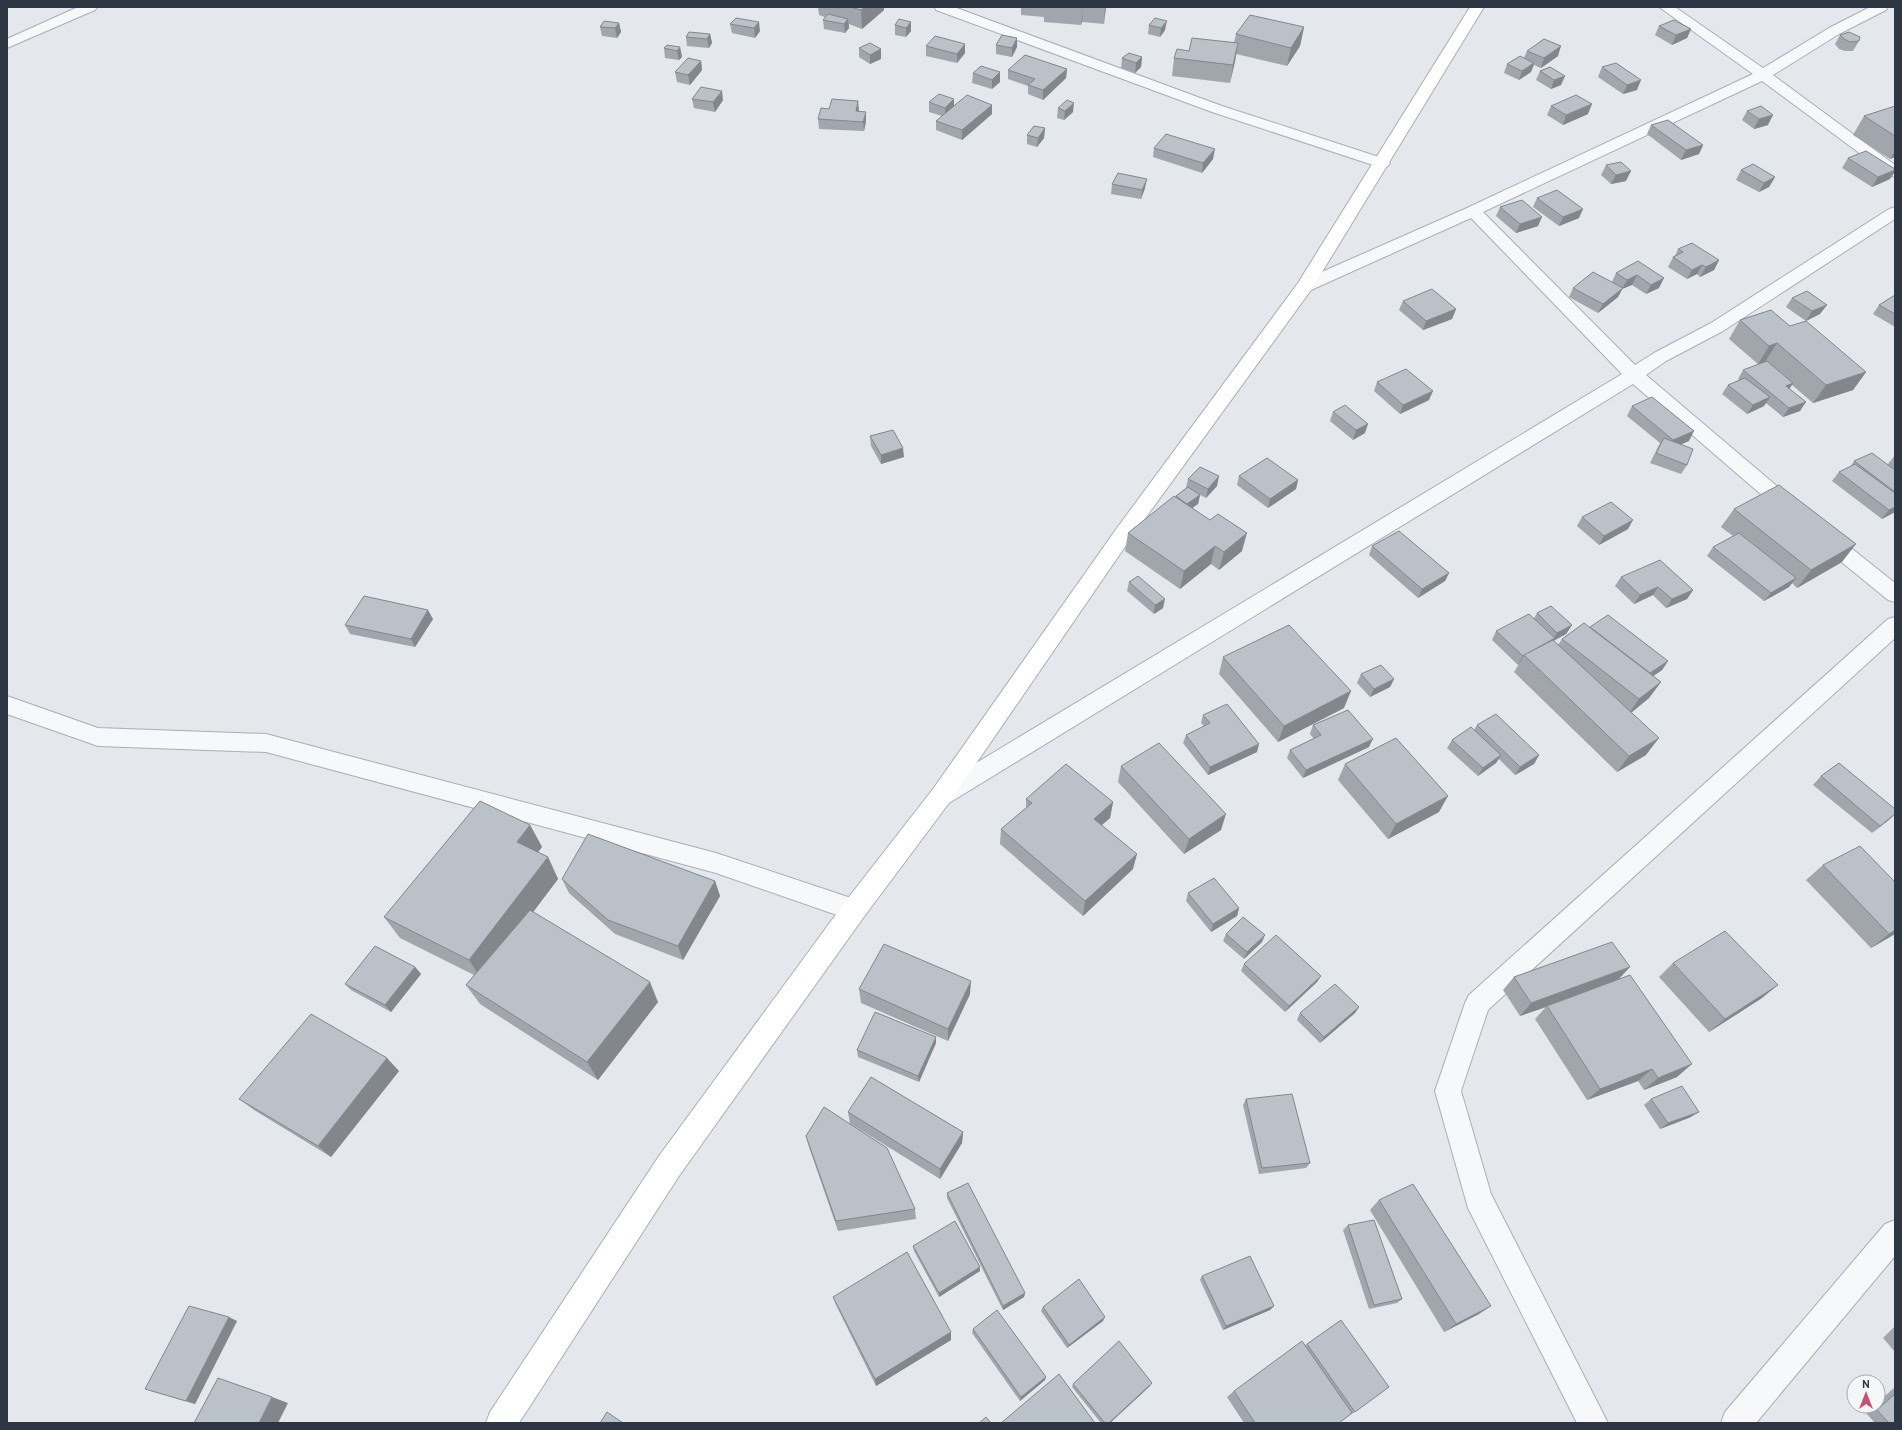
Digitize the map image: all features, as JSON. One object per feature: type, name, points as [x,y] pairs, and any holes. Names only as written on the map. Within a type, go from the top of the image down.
[{"type":"street","points":[[7,44],[90,7]]},
{"type":"street","points":[[941,7],[1217,109],[1382,164]]},
{"type":"street","points":[[501,1423],[669,1166],[854,910],[941,796],[1124,533],[1305,286],[1382,164],[1477,7]]},
{"type":"street","points":[[1666,7],[1763,75],[1895,172]]},
{"type":"street","points":[[1305,286],[1473,211],[1763,75],[1834,31],[1881,7]]},
{"type":"street","points":[[1473,211],[1634,375],[1805,522],[1895,594]]},
{"type":"street","points":[[941,796],[1634,375],[1660,357],[1717,327],[1895,212]]},
{"type":"street","points":[[1593,1423],[1478,1198],[1448,1092],[1478,1003],[1895,625]]},
{"type":"street","points":[[7,704],[98,737],[266,743],[716,863],[854,910]]},
{"type":"street","points":[[1736,1423],[1895,1234]]},
{"type":"building","points":[[850,7],[865,7],[861,10]]},
{"type":"building","points":[[828,14],[848,19],[844,24],[823,20]]},
{"type":"building","points":[[1250,15],[1304,27],[1291,48],[1236,34]]},
{"type":"building","points":[[736,18],[759,22],[754,28],[730,24]]},
{"type":"building","points":[[1155,18],[1167,21],[1161,28],[1149,25]]},
{"type":"building","points":[[899,19],[911,22],[906,28],[895,25]]},
{"type":"building","points":[[1674,20],[1691,29],[1676,35],[1659,26]]},
{"type":"building","points":[[604,21],[619,23],[615,28],[600,27]]},
{"type":"building","points":[[689,32],[710,34],[707,39],[686,37]]},
{"type":"building","points":[[1849,32],[1860,37],[1859,41],[1850,42],[1840,35]]},
{"type":"building","points":[[1002,35],[1017,38],[1012,48],[996,45]]},
{"type":"building","points":[[935,36],[965,44],[957,54],[926,46]]},
{"type":"building","points":[[1192,38],[1238,43],[1233,65],[1174,58],[1177,49],[1189,51]]},
{"type":"building","points":[[1544,39],[1561,46],[1544,58],[1527,51]]},
{"type":"building","points":[[870,43],[881,49],[870,55],[859,48]]},
{"type":"building","points":[[667,45],[680,47],[677,51],[664,48]]},
{"type":"building","points":[[1129,53],[1142,57],[1136,63],[1122,58]]},
{"type":"building","points":[[1025,55],[1067,69],[1043,90],[1028,85],[1035,79],[1008,70]]},
{"type":"building","points":[[1520,56],[1534,63],[1522,71],[1507,64]]},
{"type":"building","points":[[688,58],[701,61],[688,75],[675,72]]},
{"type":"building","points":[[1616,63],[1641,80],[1627,85],[1602,67]]},
{"type":"building","points":[[981,66],[1000,72],[992,80],[973,73]]},
{"type":"building","points":[[1550,67],[1565,76],[1554,80],[1540,71]]},
{"type":"building","points":[[701,87],[722,91],[713,102],[692,99]]},
{"type":"building","points":[[939,94],[954,99],[945,108],[929,102]]},
{"type":"building","points":[[967,95],[992,105],[962,130],[936,121]]},
{"type":"building","points":[[1576,95],[1592,104],[1566,115],[1551,106]]},
{"type":"building","points":[[832,99],[858,101],[856,111],[866,112],[863,122],[818,119],[821,108],[829,109]]},
{"type":"building","points":[[1067,100],[1074,103],[1065,111],[1058,108]]},
{"type":"building","points":[[1761,106],[1773,115],[1759,119],[1747,111]]},
{"type":"building","points":[[1895,106],[1895,136],[1864,116]]},
{"type":"building","points":[[1668,120],[1703,145],[1686,150],[1651,125]]},
{"type":"building","points":[[1034,126],[1045,128],[1038,138],[1027,135]]},
{"type":"building","points":[[1166,134],[1215,149],[1203,163],[1154,148]]},
{"type":"building","points":[[1866,151],[1895,170],[1878,177],[1848,158]]},
{"type":"building","points":[[1621,162],[1631,171],[1616,175],[1606,165]]},
{"type":"building","points":[[1753,164],[1775,177],[1764,183],[1741,170]]},
{"type":"building","points":[[1118,173],[1147,179],[1142,190],[1112,184]]},
{"type":"building","points":[[1557,190],[1583,209],[1563,217],[1537,198]]},
{"type":"building","points":[[1522,200],[1542,217],[1520,224],[1500,207]]},
{"type":"building","points":[[1692,243],[1719,260],[1706,267],[1702,265],[1692,270],[1673,257],[1683,252],[1678,249]]},
{"type":"building","points":[[1638,261],[1664,278],[1651,285],[1637,275],[1627,280],[1616,273]]},
{"type":"building","points":[[1593,272],[1623,288],[1603,304],[1573,288]]},
{"type":"building","points":[[1432,289],[1456,309],[1426,321],[1403,301]]},
{"type":"building","points":[[1807,291],[1827,305],[1812,311],[1792,298]]},
{"type":"building","points":[[1895,295],[1895,314],[1879,305]]},
{"type":"building","points":[[1771,310],[1790,326],[1806,321],[1866,372],[1826,385],[1777,343],[1769,346],[1740,320]]},
{"type":"building","points":[[1767,361],[1793,383],[1786,386],[1806,402],[1789,408],[1743,370]]},
{"type":"building","points":[[1406,369],[1433,391],[1403,405],[1377,382]]},
{"type":"building","points":[[1745,378],[1770,397],[1753,405],[1728,385]]},
{"type":"building","points":[[1652,397],[1694,431],[1673,440],[1632,406]]},
{"type":"building","points":[[1345,405],[1368,424],[1356,430],[1333,412]]},
{"type":"building","points":[[893,430],[903,448],[881,455],[870,436]]},
{"type":"building","points":[[1664,438],[1693,449],[1687,465],[1656,453]]},
{"type":"building","points":[[1872,453],[1895,470],[1895,492],[1854,461]]},
{"type":"building","points":[[1267,458],[1298,480],[1270,499],[1239,476]]},
{"type":"building","points":[[1855,464],[1895,493],[1895,507],[1889,510],[1839,472]]},
{"type":"building","points":[[1200,467],[1219,476],[1208,489],[1188,479]]},
{"type":"building","points":[[1779,485],[1856,544],[1811,570],[1734,509]]},
{"type":"building","points":[[1188,487],[1200,495],[1187,504],[1176,496]]},
{"type":"building","points":[[1174,496],[1210,520],[1218,514],[1247,533],[1224,552],[1215,546],[1184,571],[1128,533]]},
{"type":"building","points":[[1611,502],[1633,520],[1604,536],[1582,517]]},
{"type":"building","points":[[1399,531],[1449,573],[1422,589],[1372,546]]},
{"type":"building","points":[[1739,533],[1796,578],[1771,593],[1713,547]]},
{"type":"building","points":[[1660,560],[1693,590],[1672,599],[1658,587],[1640,595],[1621,577]]},
{"type":"building","points":[[1138,576],[1165,599],[1155,605],[1129,582]]},
{"type":"building","points":[[364,596],[428,610],[411,639],[345,625]]},
{"type":"building","points":[[1551,606],[1572,625],[1557,633],[1537,613]]},
{"type":"building","points":[[1529,614],[1555,638],[1523,656],[1496,631]]},
{"type":"building","points":[[1608,615],[1668,661],[1650,673],[1590,627]]},
{"type":"building","points":[[1584,623],[1661,682],[1639,699],[1562,639]]},
{"type":"building","points":[[1289,625],[1351,691],[1284,726],[1223,657]]},
{"type":"building","points":[[1553,640],[1659,738],[1629,756],[1524,655]]},
{"type":"building","points":[[1381,665],[1394,679],[1374,689],[1361,674]]},
{"type":"building","points":[[1227,704],[1259,744],[1210,767],[1186,735],[1210,723],[1203,715]]},
{"type":"building","points":[[1348,710],[1373,739],[1306,770],[1290,750],[1321,735],[1313,725]]},
{"type":"building","points":[[1496,714],[1539,755],[1520,767],[1477,725]]},
{"type":"building","points":[[1471,727],[1501,755],[1483,768],[1452,740]]},
{"type":"building","points":[[1396,738],[1448,796],[1396,824],[1345,764]]},
{"type":"building","points":[[1159,743],[1226,814],[1189,839],[1121,766]]},
{"type":"building","points":[[1839,763],[1895,809],[1895,814],[1880,826],[1821,776]]},
{"type":"building","points":[[1066,764],[1113,802],[1094,819],[1137,854],[1085,901],[1001,829],[1032,803],[1026,799]]},
{"type":"building","points":[[480,801],[530,825],[517,842],[548,857],[469,960],[384,917]]},
{"type":"building","points":[[588,834],[715,881],[678,946],[608,920],[562,879]]},
{"type":"building","points":[[1860,846],[1895,882],[1895,930],[1889,934],[1823,865]]},
{"type":"building","points":[[1214,878],[1239,908],[1213,924],[1188,893]]},
{"type":"building","points":[[530,910],[650,982],[587,1062],[466,985]]},
{"type":"building","points":[[1243,917],[1265,935],[1247,952],[1226,934]]},
{"type":"building","points":[[1725,931],[1778,985],[1725,1019],[1673,963]]},
{"type":"building","points":[[1276,935],[1321,976],[1289,1006],[1244,964]]},
{"type":"building","points":[[1612,942],[1630,967],[1531,1003],[1514,977]]},
{"type":"building","points":[[884,944],[971,981],[948,1029],[859,989]]},
{"type":"building","points":[[375,946],[415,967],[385,1005],[345,984]]},
{"type":"building","points":[[1630,975],[1692,1064],[1658,1078],[1652,1069],[1600,1089],[1547,1006]]},
{"type":"building","points":[[1335,984],[1359,1007],[1324,1037],[1300,1013]]},
{"type":"building","points":[[875,1012],[936,1037],[918,1076],[857,1050]]},
{"type":"building","points":[[311,1014],[387,1058],[318,1146],[239,1099]]},
{"type":"building","points":[[871,1077],[963,1132],[940,1169],[848,1112]]},
{"type":"building","points":[[1682,1086],[1699,1112],[1668,1123],[1651,1099]]},
{"type":"building","points":[[1292,1094],[1310,1163],[1262,1168],[1246,1099]]},
{"type":"building","points":[[824,1107],[887,1148],[915,1209],[836,1221],[806,1136]]},
{"type":"building","points":[[968,1183],[1025,1293],[1003,1306],[947,1193]]},
{"type":"building","points":[[1413,1184],[1491,1306],[1456,1324],[1379,1200]]},
{"type":"building","points":[[1374,1220],[1402,1299],[1374,1305],[1348,1225]]},
{"type":"building","points":[[955,1221],[980,1267],[939,1293],[913,1246]]},
{"type":"building","points":[[907,1252],[951,1332],[875,1379],[833,1297]]},
{"type":"building","points":[[1250,1256],[1274,1306],[1226,1326],[1202,1276]]},
{"type":"building","points":[[1079,1279],[1105,1317],[1069,1345],[1043,1307]]},
{"type":"building","points":[[189,1306],[229,1317],[186,1401],[145,1389]]},
{"type":"building","points":[[997,1310],[1046,1377],[1021,1397],[973,1329]]},
{"type":"building","points":[[1341,1320],[1389,1387],[1355,1412],[1307,1344]]},
{"type":"building","points":[[1119,1341],[1152,1383],[1109,1423],[1105,1423],[1073,1384]]},
{"type":"building","points":[[1302,1341],[1352,1413],[1339,1423],[1255,1423],[1234,1391]]},
{"type":"building","points":[[1059,1374],[1095,1423],[1001,1423]]},
{"type":"building","points":[[218,1378],[272,1397],[259,1423],[194,1423]]},
{"type":"building","points":[[1895,1394],[1895,1423],[1889,1423],[1881,1414],[1886,1414],[1886,1402]]},
{"type":"building","points":[[607,1412],[623,1423],[600,1423]]},
{"type":"building","points":[[986,1417],[991,1423],[979,1423]]}]
